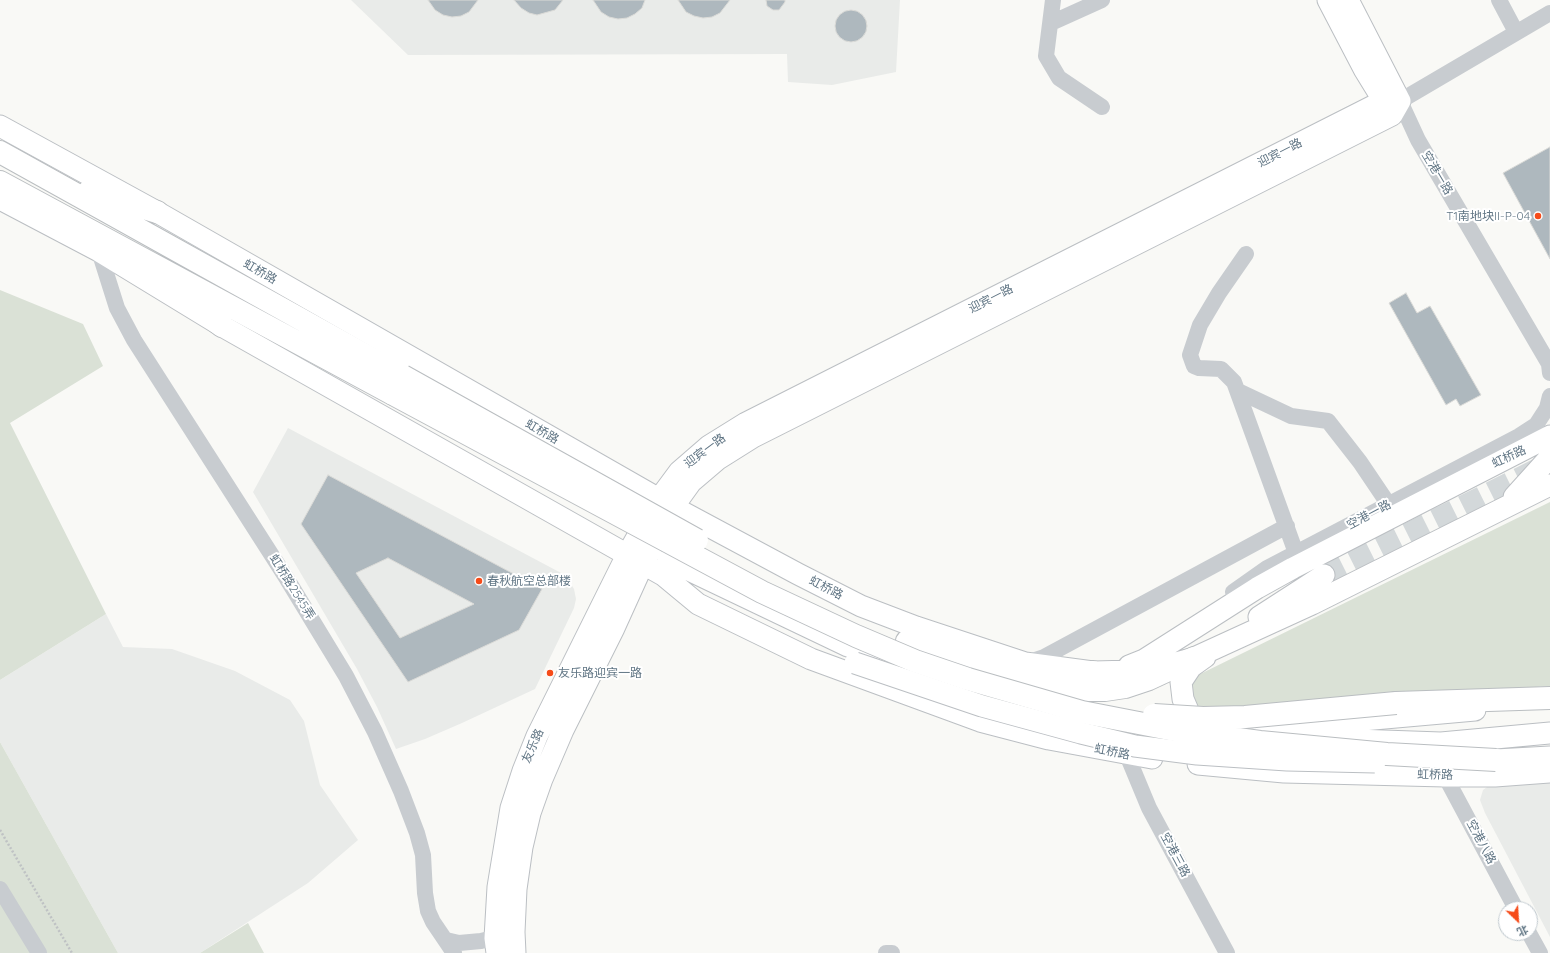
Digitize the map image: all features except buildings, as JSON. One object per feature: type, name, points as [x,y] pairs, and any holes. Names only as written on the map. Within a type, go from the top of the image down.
[{"type":"highway","points":[[0,152],[398,385],[762,592],[807,614],[915,661],[1082,712],[1185,732],[1260,742],[1387,754],[1496,760]]},
{"type":"highway","points":[[45,177],[157,212]]},
{"type":"highway","points":[[0,182],[108,248],[222,326]]},
{"type":"highway","points":[[108,248],[398,385],[786,588],[857,622],[976,668],[1035,684],[1077,690],[1105,690],[1149,679],[1194,658]]},
{"type":"highway","points":[[976,668],[1020,674],[1057,676],[1101,671]]},
{"type":"highway","points":[[1024,695],[1153,715],[1203,718],[1245,716],[1396,703],[1550,698]]},
{"type":"main road","name":"空港一路","points":[[1328,0],[1360,62],[1392,106]]},
{"type":"main road","name":"空港一路","points":[[1348,0],[1392,106]]},
{"type":"main road","name":"迎宾一路","points":[[635,560],[666,503],[679,472],[703,451],[746,423],[1392,106]]},
{"type":"main road","name":"虹桥路","points":[[0,126],[157,212],[666,503],[861,606],[916,627],[1025,663],[1101,671],[1133,672],[1158,668],[1194,658],[1312,604],[1507,505],[1550,485]]},
{"type":"main road","points":[[0,199],[108,248]]},
{"type":"main road","name":"虹桥路","points":[[222,326],[635,560],[665,568],[704,592],[801,639],[855,663],[982,706],[1135,746],[1197,754],[1287,760],[1446,764],[1550,756]]},
{"type":"main road","name":"虹桥路","points":[[1101,671],[1144,660],[1257,588],[1293,568],[1550,436]]},
{"type":"main road","points":[[1507,505],[1550,457]]},
{"type":"main road","name":"友乐路","points":[[515,953],[502,941],[516,889],[522,848],[530,813],[542,779],[563,730],[614,628],[635,560]]},
{"type":"main road","name":"虹桥路","points":[[665,568],[698,604],[811,659],[980,721],[1049,739],[1127,755],[1173,762],[1284,772],[1445,776],[1495,776],[1550,772]]},
{"type":"main road","points":[[665,568],[848,646],[932,678],[1028,706],[1106,724],[1141,730],[1228,735],[1441,743],[1550,734]]},
{"type":"main road","points":[[1183,636],[1324,575],[1194,658]]},
{"type":"main road","points":[[1226,643],[1191,667],[1181,682],[1183,699],[1189,713],[1199,725],[1228,735],[1351,721],[1550,703]]},
{"type":"main road","points":[[1445,776],[1517,747],[1550,738]]},
{"type":"street","points":[[1053,0],[1046,56],[1059,78],[1102,107]]},
{"type":"street","points":[[1051,23],[1102,0]]},
{"type":"street","points":[[1499,0],[1516,32]]},
{"type":"street","name":"迎宾一路","points":[[1392,106],[1550,13]]},
{"type":"street","name":"空港一路","points":[[1392,106],[1418,140],[1550,364],[1550,373]]},
{"type":"street","name":"虹桥路2545弄","points":[[108,248],[118,308],[134,340],[287,578],[346,676],[375,732],[417,834],[423,855],[425,893],[428,911],[433,922],[450,947]]},
{"type":"street","points":[[1246,254],[1219,293],[1200,325],[1190,355],[1194,366],[1199,368],[1221,369],[1230,376],[1238,390],[1247,420],[1296,553]]},
{"type":"street","points":[[1238,390],[1291,416],[1328,421],[1360,462],[1389,505]]},
{"type":"street","name":"空港一路","points":[[1183,636],[1220,601],[1267,568],[1519,436],[1536,425],[1547,408],[1550,396]]},
{"type":"street","points":[[1025,663],[1044,657],[1287,526]]},
{"type":"street","name":"空港三路","points":[[1127,755],[1149,808],[1227,953]]},
{"type":"street","name":"空港八路","points":[[1445,776],[1512,901]]},
{"type":"street","points":[[0,889],[38,953]]},
{"type":"street","points":[[450,947],[460,943],[502,941]]},
{"type":"street","points":[[1533,941],[1540,953]]},
{"type":"street","points":[[886,953],[892,953]]},
{"type":"path","points":[[0,830],[72,953]]},
{"type":"shaded area","points":[[351,0],[900,0],[896,72],[832,85],[788,82],[787,54],[408,55]]},
{"type":"shaded area","points":[[0,290],[83,324],[103,366],[10,423],[106,614],[0,680]]},
{"type":"shaded area","points":[[288,428],[563,574],[574,589],[576,599],[574,608],[535,689],[425,739],[396,749],[377,707],[357,669],[253,492]]},
{"type":"shaded area","points":[[1550,502],[1550,686],[1200,712],[1184,682]]},
{"type":"shaded area","points":[[106,614],[123,647],[172,649],[235,671],[290,700],[304,721],[320,785],[358,840],[308,883],[200,953],[118,953],[0,742],[0,680]]},
{"type":"shaded area","points":[[0,742],[118,953],[0,953]]},
{"type":"shaded area","points":[[1550,774],[1550,937],[1538,914],[1538,901],[1531,901],[1485,813],[1480,800],[1483,790],[1491,784]]},
{"type":"shaded area","points":[[248,923],[264,953],[200,953]]},
{"type":"tunnel","points":[[1324,575],[1541,467]]},
{"type":"place","name":"T1南地块II-P-04","points":[[1538,216]]},
{"type":"place","name":"春秋航空总部楼","points":[[479,581]]},
{"type":"place","name":"友乐路迎宾一路","points":[[550,673]]}]
